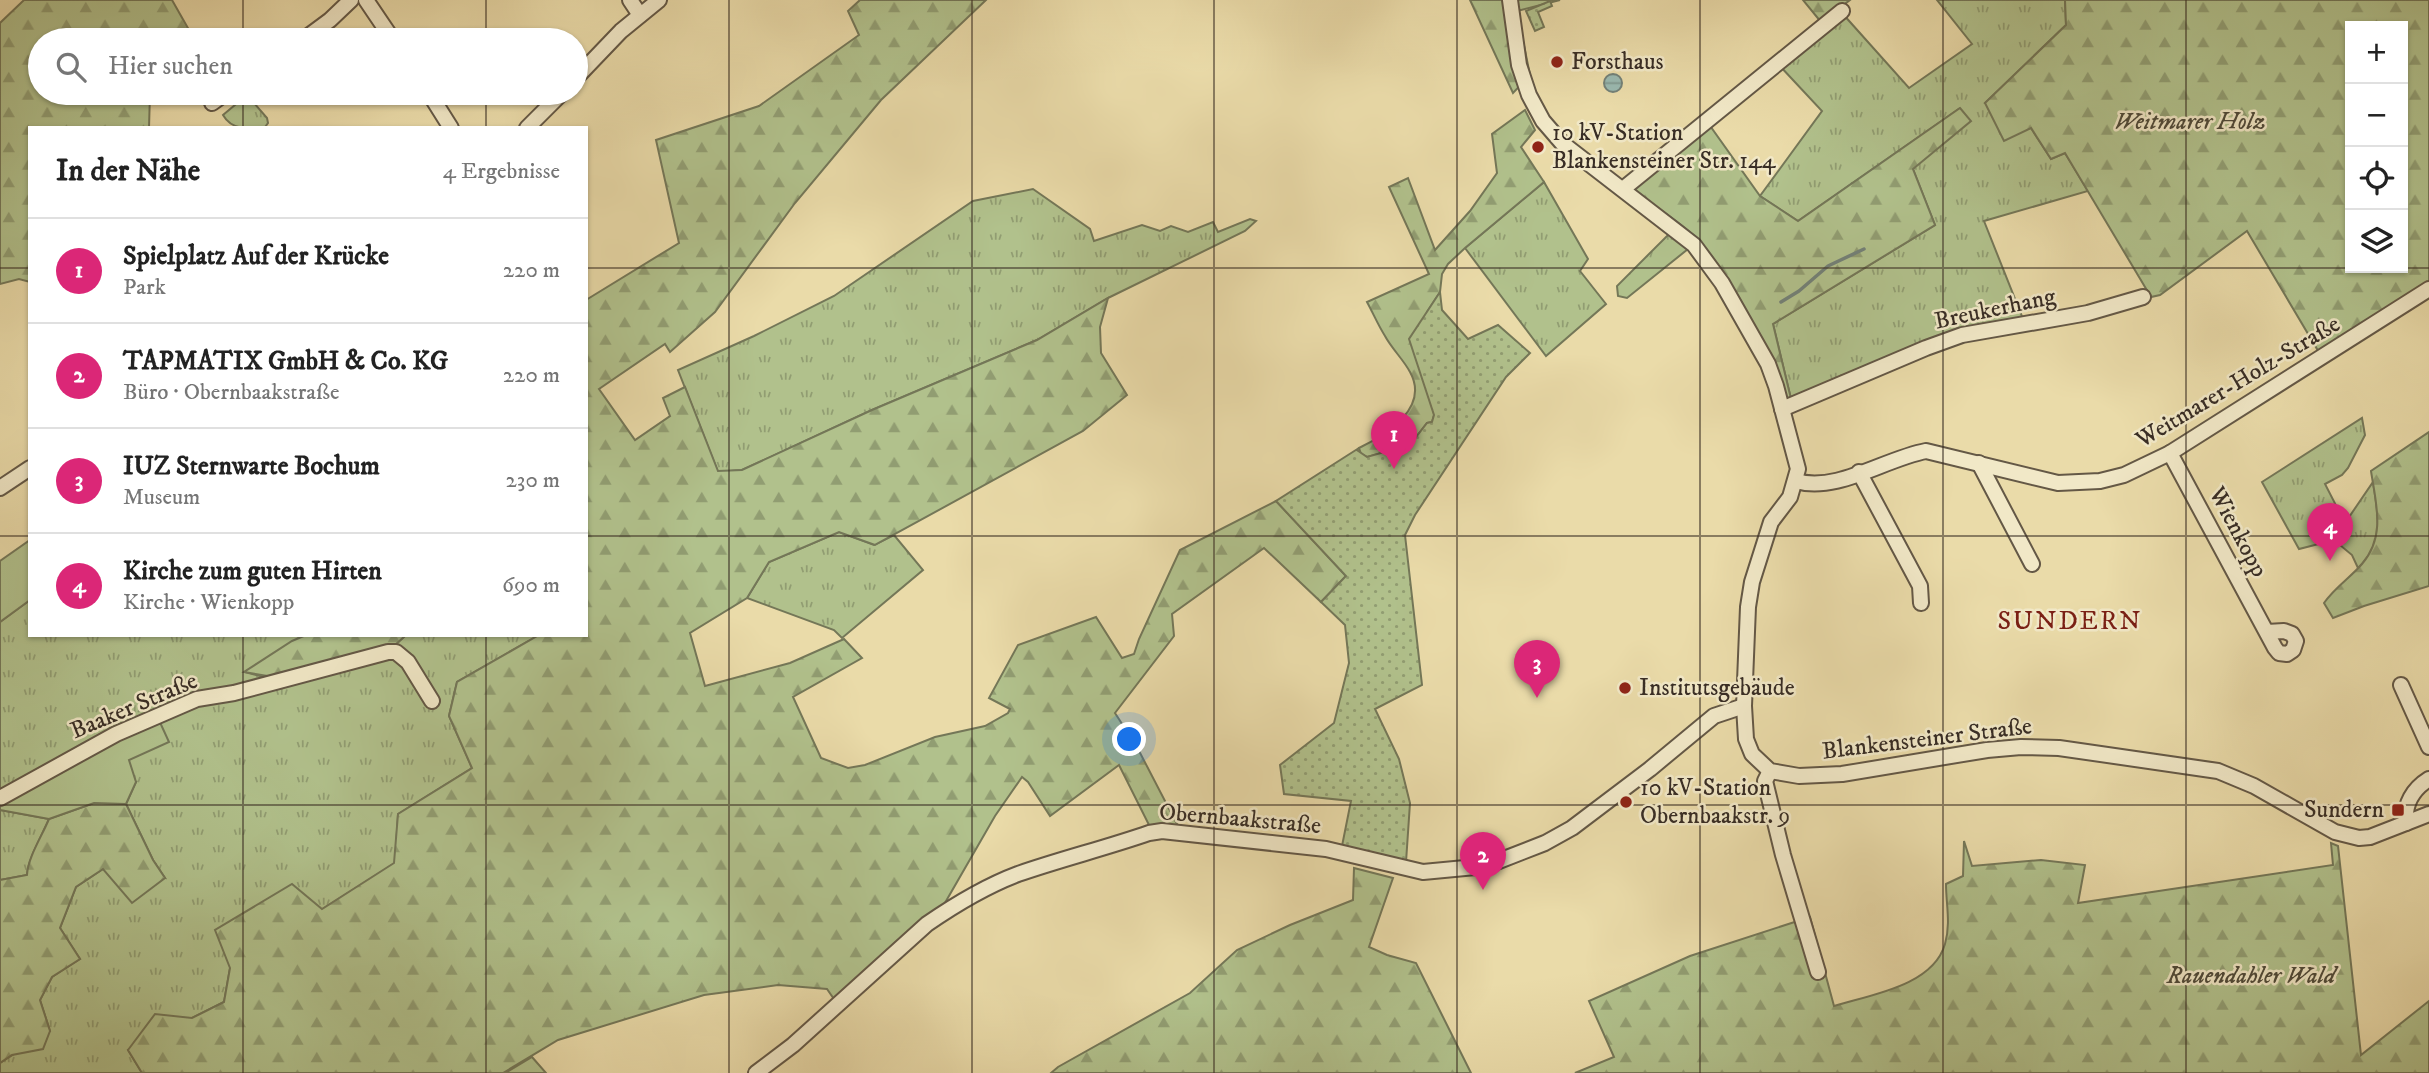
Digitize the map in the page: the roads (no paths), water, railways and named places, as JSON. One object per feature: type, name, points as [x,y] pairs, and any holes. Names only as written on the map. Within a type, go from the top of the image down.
[{"type":"street","points":[[319,28],[351,0]]},
{"type":"street","points":[[366,0],[385,28]]},
{"type":"street","points":[[630,0],[640,15]]},
{"type":"street","points":[[588,65],[621,31],[659,0]]},
{"type":"street","points":[[1510,0],[1519,65],[1534,107],[1552,133],[1694,245],[1707,261],[1768,364],[1798,469],[1790,497],[1771,522],[1752,582],[1748,607],[1744,706],[1746,738],[1752,754],[1770,771],[1765,781],[1806,950],[1818,972]]},
{"type":"street","points":[[1623,189],[1842,10]]},
{"type":"street","points":[[437,105],[451,126]]},
{"type":"street","points":[[529,126],[550,105]]},
{"type":"street","name":"Weitmarer-Holz-Straße","points":[[1796,481],[1815,485],[1834,482],[1909,454],[1926,451],[2045,480],[2076,483],[2124,475],[2170,453],[2429,289]]},
{"type":"street","name":"Breukerhang","points":[[1782,409],[1962,335],[2088,313],[2143,297]]},
{"type":"street","name":"Wienkopp","points":[[2170,453],[2267,632]]},
{"type":"street","points":[[1979,463],[2032,564]]},
{"type":"street","points":[[0,488],[28,469]]},
{"type":"street","points":[[1859,472],[1920,586],[1922,603]]},
{"type":"street","name":"Baaker Straße","points":[[0,798],[116,734],[197,699],[234,693],[388,652],[396,652],[408,662],[432,701]]},
{"type":"street","points":[[2401,685],[2429,747]]},
{"type":"street","name":"Obernbaakstraße","points":[[756,1073],[793,1045],[927,924],[951,907],[1018,874],[1162,831],[1326,849],[1423,872],[1486,866],[1545,843],[1572,828],[1714,716],[1744,706]]},
{"type":"street","name":"Blankensteiner Straße","points":[[1770,771],[1799,776],[1842,774],[1987,750],[2059,748],[2218,771],[2254,786],[2335,832],[2348,836],[2370,837],[2429,814]]},
{"type":"street","points":[[2406,823],[2409,801],[2417,787],[2429,779]]},
{"type":"water","points":[[1613,74],[1619,77],[1622,83],[1619,89],[1613,92],[1607,89],[1604,83],[1607,77]]},
{"type":"waterway","points":[[1781,302],[1799,291],[1828,266],[1864,249]]},
{"type":"place","name":"Forsthaus","points":[[1557,62]]},
{"type":"place","name":"10 kV-Station Blankensteiner Str. 144","points":[[1538,147]]},
{"type":"place","name":"Spielplatz Auf der Krücke","points":[[1394,469]]},
{"type":"place","name":"Kirche zum guten Hirten","points":[[2330,561]]},
{"type":"place","name":"Institutsgebäude","points":[[1625,688]]},
{"type":"place","name":"IUZ Sternwarte Bochum","points":[[1537,698]]},
{"type":"place","name":"10 kV-Station Obernbaakstr. 9","points":[[1626,802]]},
{"type":"place","name":"Sundern","points":[[2398,810]]},
{"type":"place","name":"TAPMATIX GmbH & Co. KG","points":[[1483,890]]},
{"type":"district","name":"SUNDERN","points":[[2070,621]]},
{"type":"park label","name":"Weitmarer Holz","points":[[2190,122]]},
{"type":"park label","name":"Rauendahler Wald","points":[[2251,976]]}]
